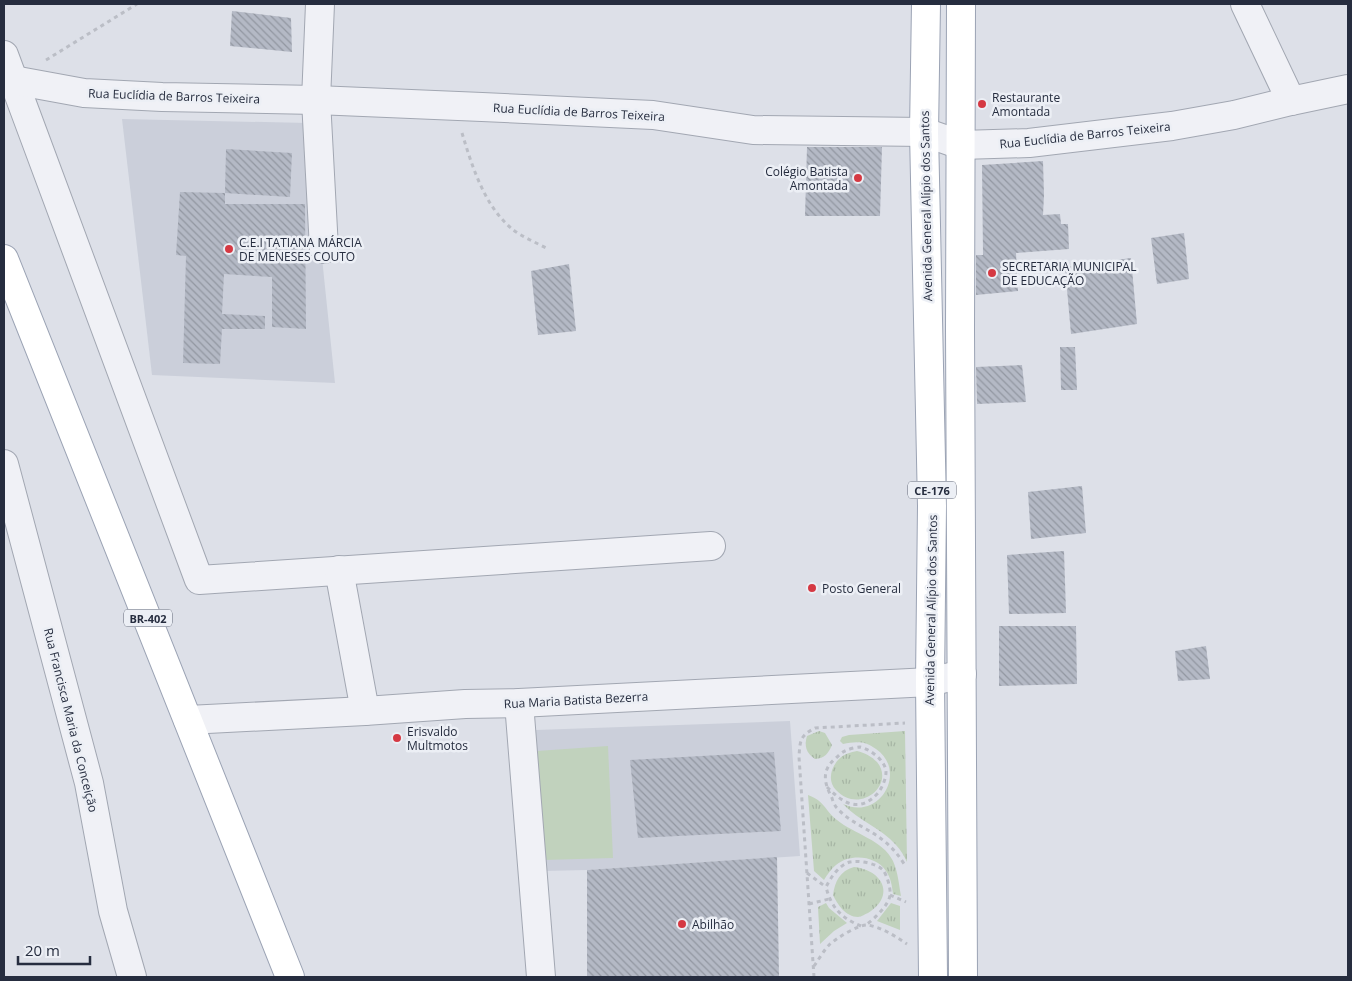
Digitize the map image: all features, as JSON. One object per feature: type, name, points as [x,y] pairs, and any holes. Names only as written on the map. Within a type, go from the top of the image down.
[{"type":"main road","name":"Avenida General Alípio dos Santos","points":[[926,4],[924,132],[932,506],[930,682],[933,977]]},
{"type":"main road","name":"CE-176","points":[[961,4],[960,338],[963,977]]},
{"type":"main road","name":"BR-402","points":[[4,259],[290,977]]},
{"type":"street","points":[[320,4],[316,100],[324,249]]},
{"type":"street","points":[[1245,4],[1291,101]]},
{"type":"street","points":[[4,55],[199,580],[711,546]]},
{"type":"street","name":"Rua Euclídia de Barros Teixeira","points":[[13,80],[84,93],[162,97],[316,100],[653,115],[752,130],[924,132],[961,145],[1029,143],[1172,126],[1234,115],[1348,89]]},
{"type":"street","name":"Rua Francisca Maria da Conceição","points":[[4,464],[89,783],[113,911],[132,977]]},
{"type":"street","points":[[339,570],[365,711]]},
{"type":"street","name":"Rua Maria Batista Bezerra","points":[[188,720],[465,704],[519,703],[930,682],[962,674]]},
{"type":"street","points":[[519,703],[541,977]]},
{"type":"path","points":[[13,80],[137,4]]},
{"type":"path","points":[[454,106],[467,150],[479,181],[493,208],[512,229],[548,249]]},
{"type":"path","points":[[814,977],[799,742],[804,734],[815,728],[908,723]]},
{"type":"path","points":[[826,787],[839,799],[860,806],[873,798],[882,788],[886,772],[882,761],[869,750],[859,747],[844,751],[833,760],[825,771],[826,787],[836,808],[884,840],[898,855],[907,869]]},
{"type":"path","points":[[814,968],[830,944],[876,918],[890,896],[889,884],[883,870],[872,864],[860,861],[848,863],[840,868],[832,876],[826,887]]},
{"type":"path","points":[[807,873],[826,887],[829,899],[838,912],[850,922],[860,926]]},
{"type":"path","points":[[890,896],[911,905]]},
{"type":"path","points":[[809,904],[829,899]]},
{"type":"path","points":[[866,925],[893,934],[912,947],[911,938]]},
{"type":"shaded area","name":"C.E.I TATIANA MÁRCIA DE MENESES COUTO","points":[[122,119],[308,123],[335,383],[152,375]]},
{"type":"shaded area","points":[[790,721],[800,856],[587,870],[543,871],[536,730]]},
{"type":"green space","points":[[819,731],[825,733],[832,745],[826,755],[815,759],[808,752],[806,740],[807,736]]},
{"type":"green space","points":[[905,731],[907,862],[890,839],[843,804],[856,807],[868,806],[878,800],[885,791],[889,781],[890,769],[885,758],[868,744],[857,742],[843,744],[840,741],[842,737],[849,735]]},
{"type":"green space","points":[[608,746],[613,858],[543,860],[537,751]]},
{"type":"green space","points":[[857,751],[868,755],[877,762],[882,771],[882,780],[872,794],[864,798],[855,799],[845,797],[836,790],[833,786],[831,774],[839,759]]},
{"type":"green space","points":[[808,795],[821,803],[837,820],[875,842],[888,854],[896,870],[901,896],[893,894],[892,885],[886,871],[882,866],[870,859],[856,858],[842,861],[832,868],[824,880],[814,871]]},
{"type":"green space","points":[[854,867],[864,869],[879,878],[884,892],[877,906],[860,917],[846,912],[833,895],[839,877],[845,871]]},
{"type":"green space","points":[[826,903],[829,908],[847,923],[834,931],[820,944],[818,907]]},
{"type":"green space","points":[[891,903],[900,906],[900,930],[877,921]]},
{"type":"building","points":[[232,11],[291,18],[292,52],[230,46]]},
{"type":"building","points":[[807,147],[882,147],[880,216],[805,216]]},
{"type":"building","points":[[226,149],[292,153],[290,197],[225,193]]},
{"type":"building","points":[[1043,161],[1043,215],[1060,214],[1061,224],[1068,224],[1069,249],[1016,253],[1018,291],[976,295],[976,255],[983,255],[982,165]]},
{"type":"building","points":[[180,192],[225,193],[225,204],[305,204],[306,329],[272,327],[272,277],[224,274],[222,314],[265,316],[265,329],[222,329],[220,364],[183,363],[186,256],[176,255]]},
{"type":"building","points":[[1184,233],[1189,279],[1157,284],[1151,238]]},
{"type":"building","points":[[1131,258],[1137,324],[1071,334],[1065,267]]},
{"type":"building","points":[[569,264],[576,331],[538,335],[531,271]]},
{"type":"building","points":[[1060,347],[1075,347],[1077,390],[1061,390]]},
{"type":"building","points":[[1022,365],[1026,402],[977,404],[976,367]]},
{"type":"building","points":[[1082,486],[1086,533],[1031,539],[1028,492]]},
{"type":"building","points":[[1064,551],[1066,613],[1009,614],[1007,555]]},
{"type":"building","points":[[999,626],[1076,626],[1077,684],[999,686]]},
{"type":"building","points":[[1206,646],[1210,679],[1178,681],[1175,651]]},
{"type":"building","points":[[774,752],[781,831],[638,838],[630,760]]},
{"type":"building","name":"Abilhão","points":[[777,857],[779,977],[587,977],[587,870]]},
{"type":"place","name":"Restaurante Amontada","points":[[982,104]]},
{"type":"place","name":"Colégio Batista Amontada","points":[[858,178]]},
{"type":"place","name":"C.E.I TATIANA MÁRCIA DE MENESES COUTO","points":[[229,249]]},
{"type":"place","name":"SECRETARIA MUNICIPAL DE EDUCAÇÃO","points":[[992,273]]},
{"type":"place","name":"Posto General","points":[[812,588]]},
{"type":"place","name":"Erisvaldo Multmotos","points":[[397,738]]},
{"type":"place","name":"Abilhão","points":[[682,924]]}]
